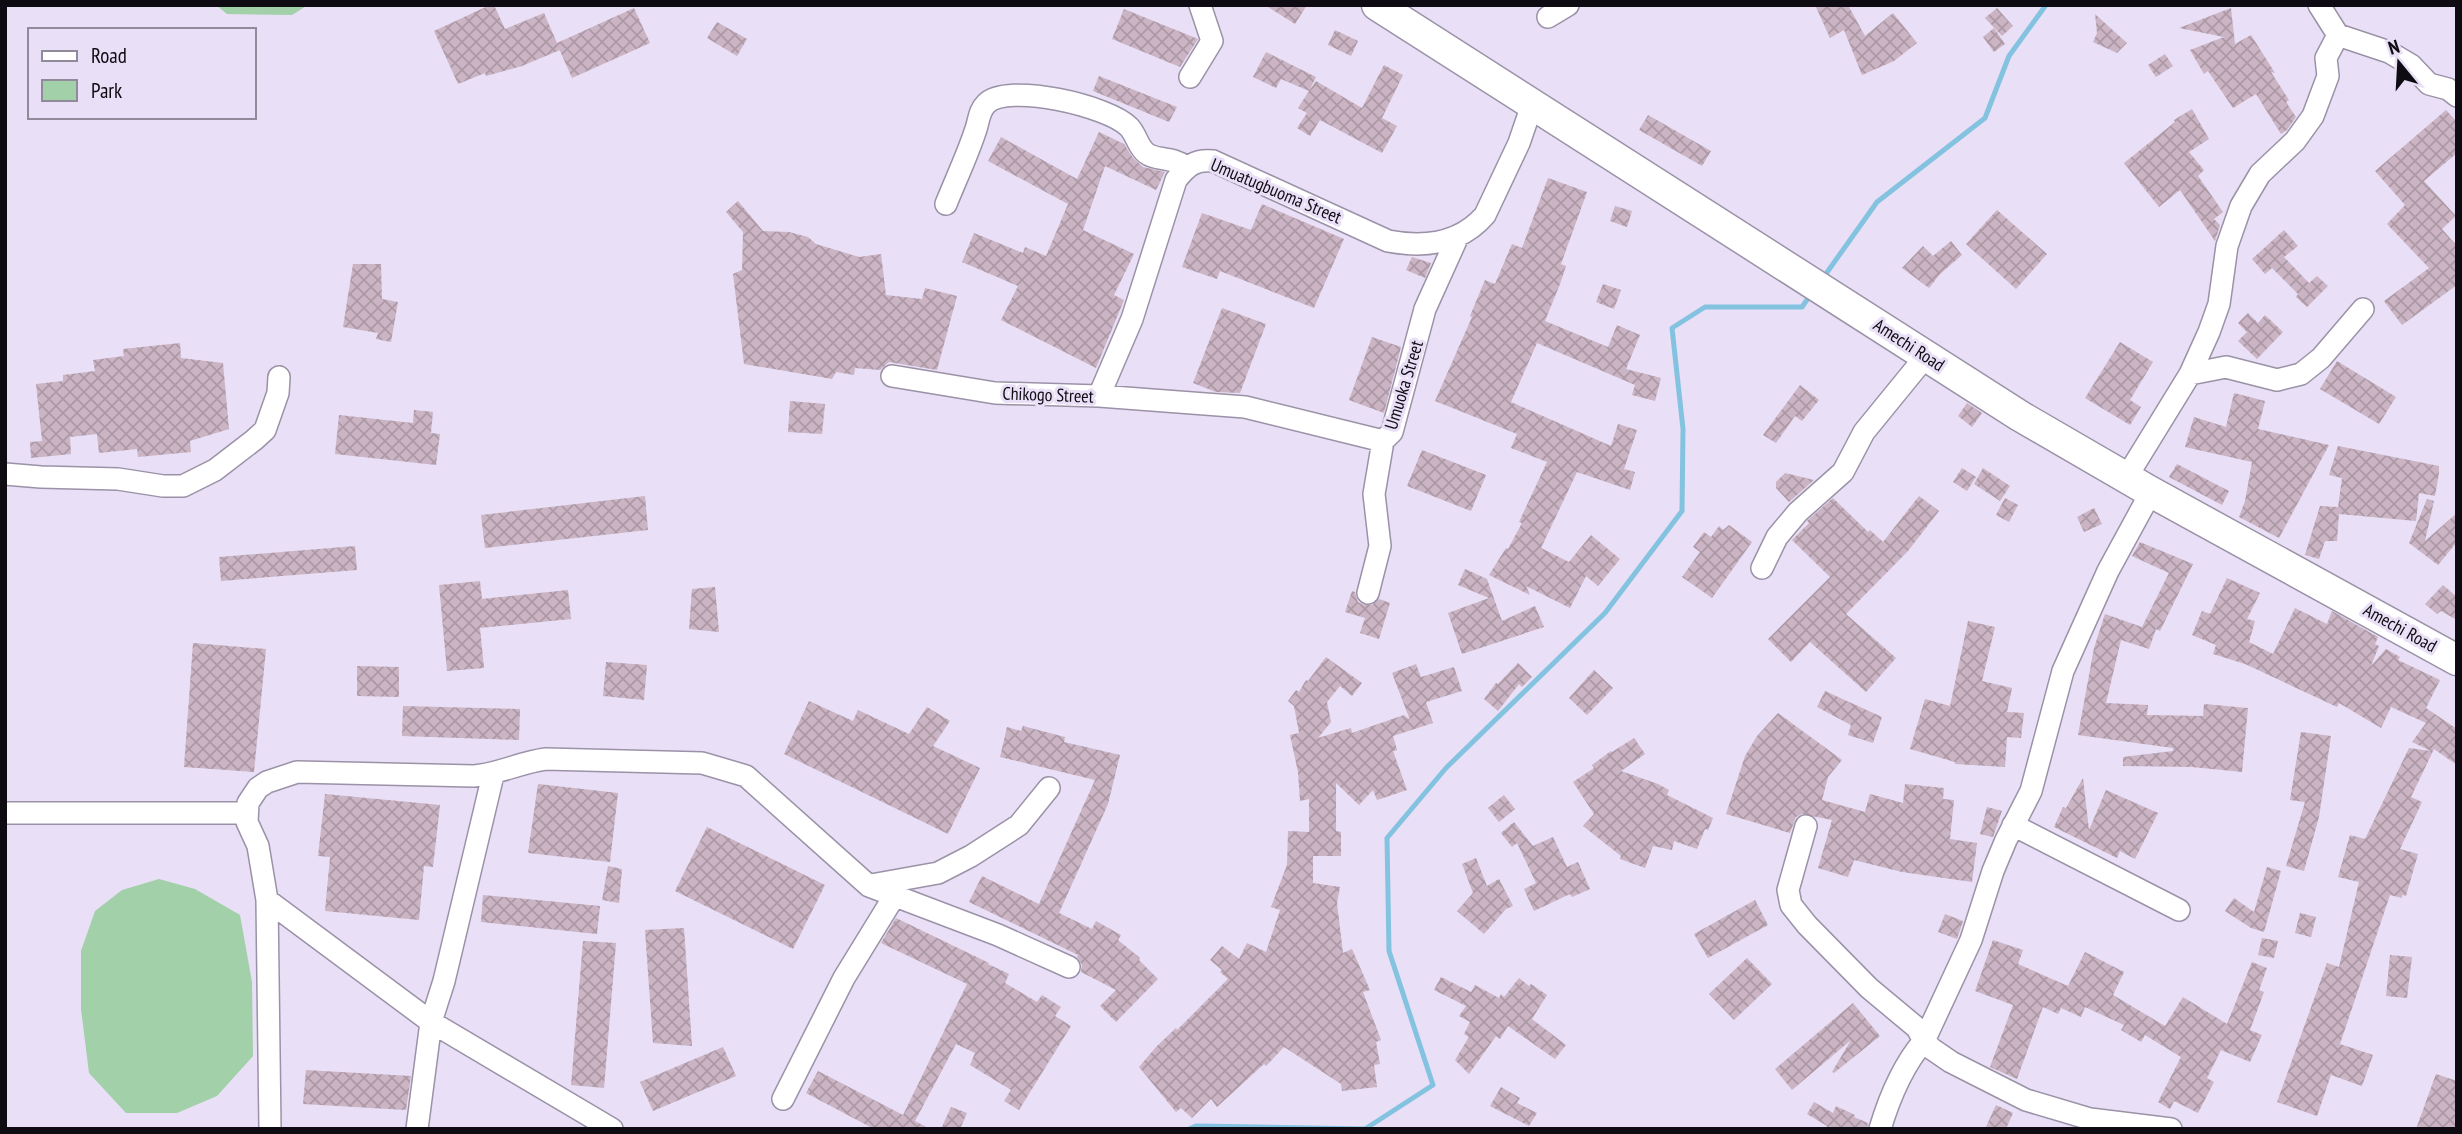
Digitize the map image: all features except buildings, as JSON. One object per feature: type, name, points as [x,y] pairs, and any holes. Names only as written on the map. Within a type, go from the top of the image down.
[{"type":"main road","name":"Amechi Road","points":[[1377,5],[2020,416],[2138,485],[2457,660]]},
{"type":"street","points":[[1190,77],[1212,41],[1200,5]]},
{"type":"street","points":[[1548,17],[1568,5]]},
{"type":"street","points":[[2319,5],[2338,35],[2389,52],[2411,65],[2430,84],[2448,89],[2457,96]]},
{"type":"street","points":[[1880,1129],[1912,1055],[1924,1041],[1971,940],[1993,871],[2031,791],[2063,671],[2108,571],[2138,485],[2214,320],[2222,289],[2227,247],[2241,206],[2260,174],[2295,141],[2313,116],[2328,76],[2326,58],[2338,35]]},
{"type":"street","name":"Umuatugbuoma Street","points":[[946,204],[986,104],[1002,95],[1033,96],[1102,111],[1129,127],[1144,152],[1151,156],[1172,159],[1186,167],[1203,160],[1213,161],[1388,241],[1429,244],[1458,236],[1477,224],[1492,204],[1519,143],[1532,105]]},
{"type":"street","points":[[1099,396],[1132,319],[1175,180],[1186,167]]},
{"type":"street","name":"Umuoka Street","points":[[1205,405],[1245,407],[1360,437],[1383,440],[1392,432],[1429,299],[1458,236]]},
{"type":"street","points":[[2190,373],[2226,367],[2277,380],[2301,374],[2321,358],[2363,309]]},
{"type":"street","points":[[1762,568],[1777,537],[1798,512],[1843,471],[1864,432],[1926,356]]},
{"type":"street","name":"Chikogo Street","points":[[892,376],[995,393],[1099,396],[1205,405]]},
{"type":"street","points":[[5,474],[118,479],[163,486],[183,486],[215,470],[265,430],[278,393],[279,377]]},
{"type":"street","points":[[1368,593],[1380,546],[1374,494],[1383,440]]},
{"type":"street","points":[[270,1129],[267,900],[258,846],[250,831],[246,813],[248,803],[258,788],[267,782],[297,772],[474,776],[493,775],[530,761],[546,759],[714,765],[746,776],[869,886],[998,934],[1069,967]]},
{"type":"street","points":[[417,1129],[431,1022],[444,981],[493,775]]},
{"type":"street","points":[[869,886],[938,873],[971,856],[1019,825],[1049,788]]},
{"type":"street","points":[[5,813],[246,813]]},
{"type":"street","points":[[2013,825],[2179,911]]},
{"type":"street","points":[[1806,826],[1788,890],[1791,905],[1868,988],[1917,1028],[1924,1041],[1951,1062],[2026,1100],[2090,1119],[2171,1129]]},
{"type":"street","points":[[783,1099],[845,978],[895,895]]},
{"type":"street","points":[[267,900],[431,1022],[612,1129]]},
{"type":"green space","points":[[216,5],[308,5],[292,15],[227,14]]},
{"type":"green space","points":[[159,879],[195,889],[240,915],[252,982],[253,1056],[217,1096],[177,1113],[126,1113],[89,1073],[81,1009],[81,951],[95,911],[122,890]]},
{"type":"waterway","points":[[1823,278],[1877,202],[1985,118],[2009,56],[2046,5]]},
{"type":"waterway","points":[[1189,1129],[1196,1126],[1365,1129],[1433,1085],[1389,951],[1387,838],[1446,768],[1605,613],[1682,511],[1683,429],[1672,328],[1705,307],[1802,307],[1811,294]]}]
